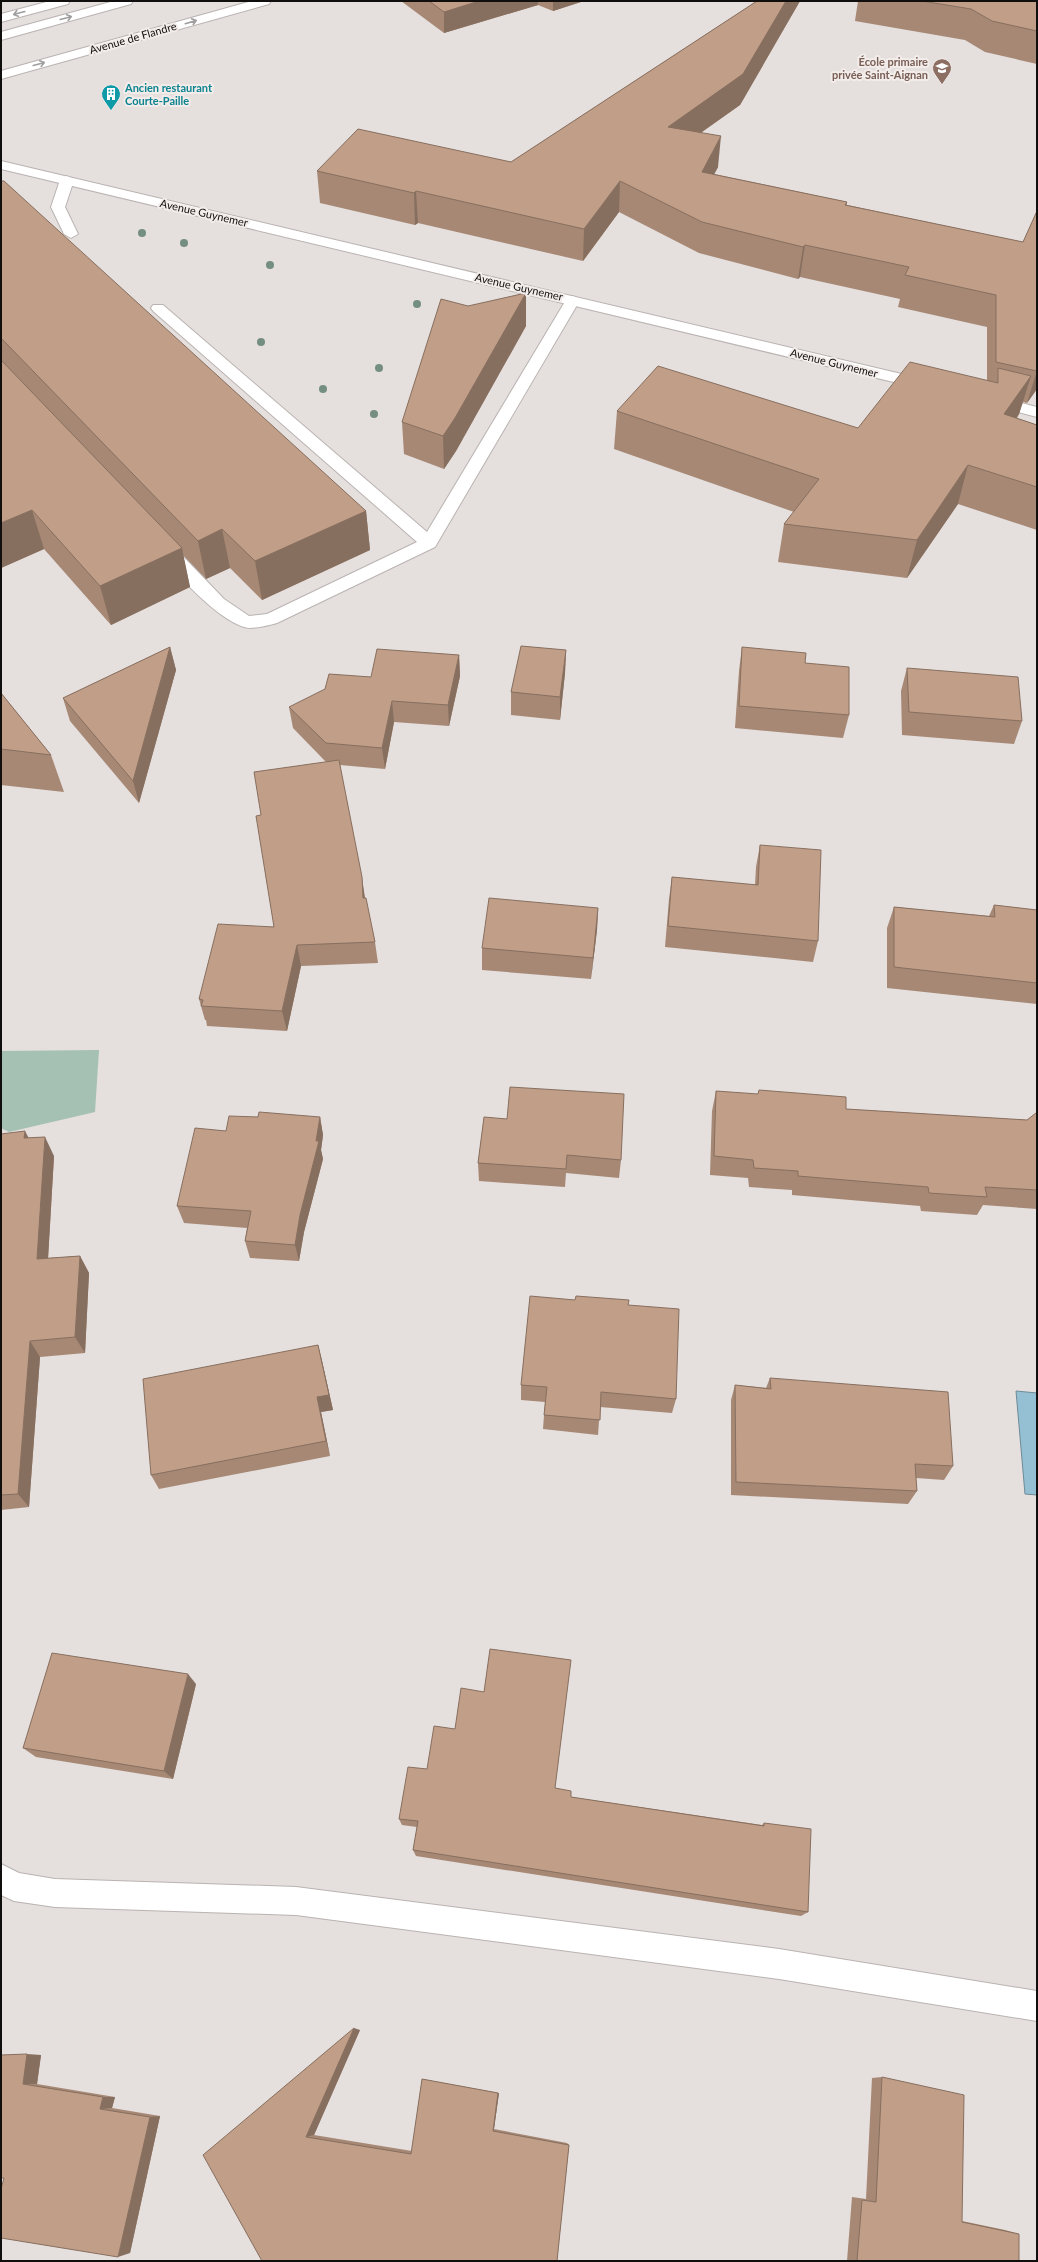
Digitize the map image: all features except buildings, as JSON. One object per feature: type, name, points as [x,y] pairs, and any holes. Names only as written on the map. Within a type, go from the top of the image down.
[{"type":"street","points":[[1,18],[64,1]]},
{"type":"street","points":[[1,36],[127,1]]},
{"type":"street","name":"Avenue de Flandre","points":[[1,75],[265,1]]},
{"type":"street","name":"Avenue Guynemer","points":[[1,165],[940,388]]},
{"type":"street","points":[[67,180],[58,207],[71,234]]},
{"type":"street","points":[[158,541],[217,603],[232,615],[248,622],[271,619],[429,543],[573,300]]},
{"type":"street","points":[[158,308],[429,543]]},
{"type":"street","points":[[978,397],[1037,412]]},
{"type":"street","points":[[1,1878],[14,1886],[55,1893],[296,1901],[779,1964],[1037,2006]]},
{"type":"green space","points":[[99,1050],[95,1112],[9,1132],[1,1128],[1,1051]]},
{"type":"water","points":[[1016,1391],[1037,1393],[1037,1495],[1025,1494]]},
{"type":"place","name":"École primaire privée Saint-Aignan","points":[[942,85]]},
{"type":"place","name":"Ancien restaurant Courte-Paille","points":[[111,111]]}]
